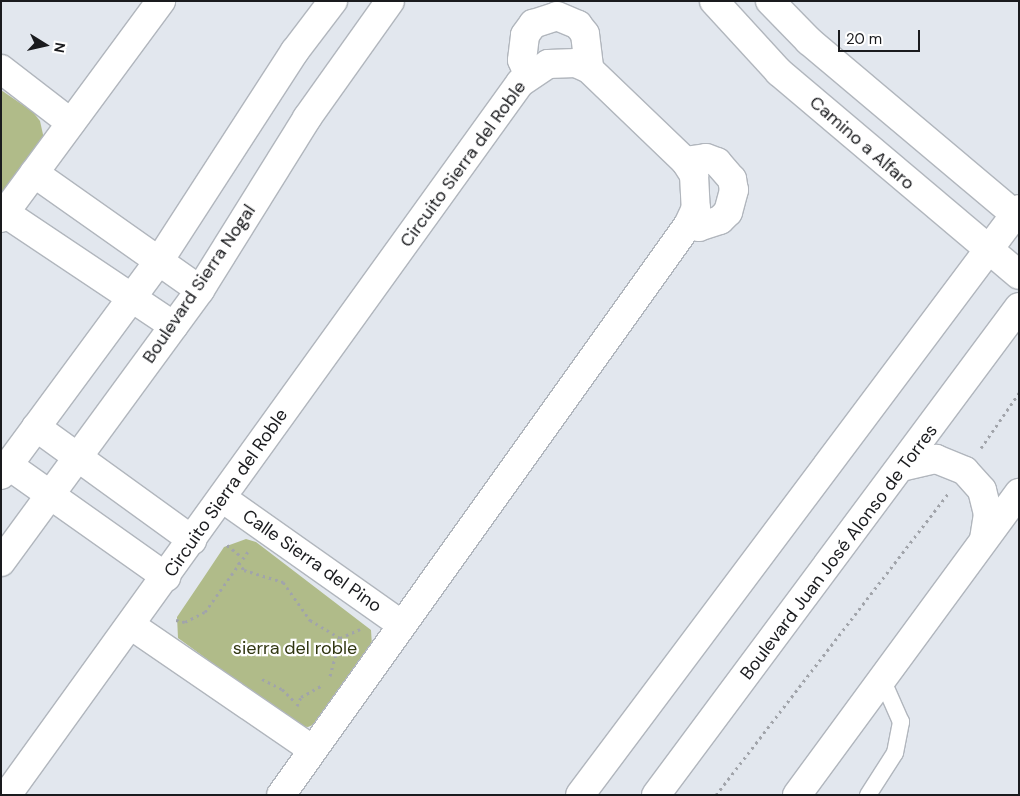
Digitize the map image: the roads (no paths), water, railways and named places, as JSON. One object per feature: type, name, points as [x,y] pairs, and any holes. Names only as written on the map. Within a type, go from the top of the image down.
[{"type":"street","points":[[161,1],[3,216],[174,326]]},
{"type":"street","points":[[166,577],[50,496],[5,470],[159,261],[295,51],[333,1]]},
{"type":"street","name":"Boulevard Sierra Nogal","points":[[1,562],[200,290],[306,118],[390,1]]},
{"type":"street","name":"Camino a Alfaro","points":[[714,1],[779,72],[1019,275]]},
{"type":"street","points":[[580,795],[1017,214],[809,42],[770,1]]},
{"type":"street","points":[[528,74],[522,53],[525,35],[533,24],[556,16],[578,25],[585,34],[589,69]]},
{"type":"street","name":"Circuito Sierra del Roble","points":[[7,795],[132,626],[528,74],[564,61],[589,69],[684,161],[698,193],[688,225],[281,795]]},
{"type":"street","points":[[1,69],[71,123]]},
{"type":"street","points":[[684,161],[706,158],[717,162],[732,179],[734,190],[731,206],[720,220],[699,227],[688,225]]},
{"type":"street","points":[[34,173],[200,290]]},
{"type":"street","name":"Boulevard Juan José Alonso de Torres","points":[[656,795],[905,466],[1019,307]]},
{"type":"street","points":[[36,427],[76,460],[192,540]]},
{"type":"street","points":[[905,466],[936,460],[965,471],[982,490],[988,514],[984,539]]},
{"type":"street","points":[[797,795],[1019,493]]},
{"type":"street","name":"Calle Sierra del Pino","points":[[222,498],[402,625]]},
{"type":"street","points":[[132,626],[313,750]]},
{"type":"lane","points":[[868,795],[895,753],[901,722],[882,679]]},
{"type":"park label","name":"sierra del roble","points":[[295,648]]}]
